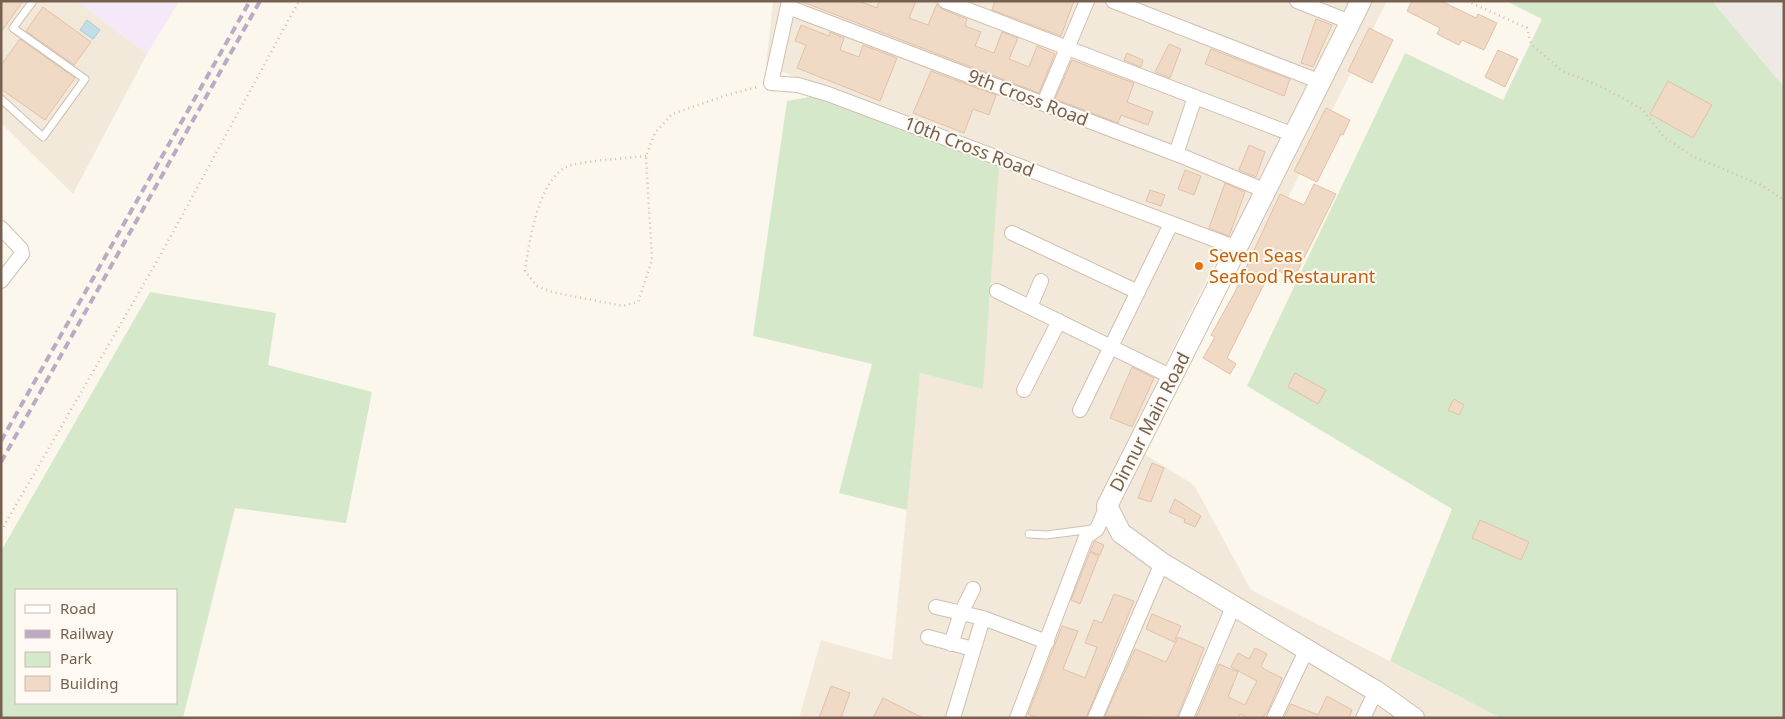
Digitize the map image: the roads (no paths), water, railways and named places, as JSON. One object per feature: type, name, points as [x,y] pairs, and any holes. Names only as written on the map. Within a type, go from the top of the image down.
[{"type":"street","points":[[945,1],[1294,135]]},
{"type":"street","points":[[1044,103],[1087,1]]},
{"type":"street","points":[[1113,1],[1321,82]]},
{"type":"street","points":[[1297,1],[1350,22]]},
{"type":"street","name":"Dinnur Main Road","points":[[1361,1],[1107,506],[1121,533],[1162,563],[1376,691],[1414,718]]},
{"type":"street","name":"10th Cross Road","points":[[789,4],[771,83],[798,85],[828,94],[1237,248]]},
{"type":"street","name":"9th Cross Road","points":[[789,4],[1176,154],[1266,191]]},
{"type":"street","points":[[1176,154],[1195,97]]},
{"type":"street","points":[[1080,410],[1171,224]]},
{"type":"street","points":[[1,228],[21,249],[22,254],[1,281]]},
{"type":"street","points":[[1012,233],[1138,292]]},
{"type":"street","points":[[1030,308],[1042,281]]},
{"type":"street","points":[[997,291],[1172,377]]},
{"type":"street","points":[[1024,390],[1059,322]]},
{"type":"street","points":[[1018,717],[1086,537],[1097,529],[1107,506]]},
{"type":"street","points":[[1094,718],[1162,563]]},
{"type":"street","points":[[951,644],[961,613],[973,589]]},
{"type":"street","points":[[936,607],[984,618],[1047,642]]},
{"type":"street","points":[[1186,718],[1233,607]]},
{"type":"street","points":[[953,718],[984,618]]},
{"type":"street","points":[[928,637],[973,649]]},
{"type":"street","points":[[1274,718],[1307,649]]},
{"type":"street","points":[[1363,718],[1376,691]]},
{"type":"lane","points":[[1,99],[43,137],[85,79],[13,28],[33,1]]},
{"type":"lane","points":[[1028,534],[1046,535],[1097,529]]},
{"type":"water","points":[[87,20],[100,30],[93,39],[80,30]]},
{"type":"railway","points":[[1,441],[250,1]]},
{"type":"railway","points":[[1,462],[260,1]]},
{"type":"place","name":"Seven Seas Seafood Restaurant","points":[[1199,266]]}]
